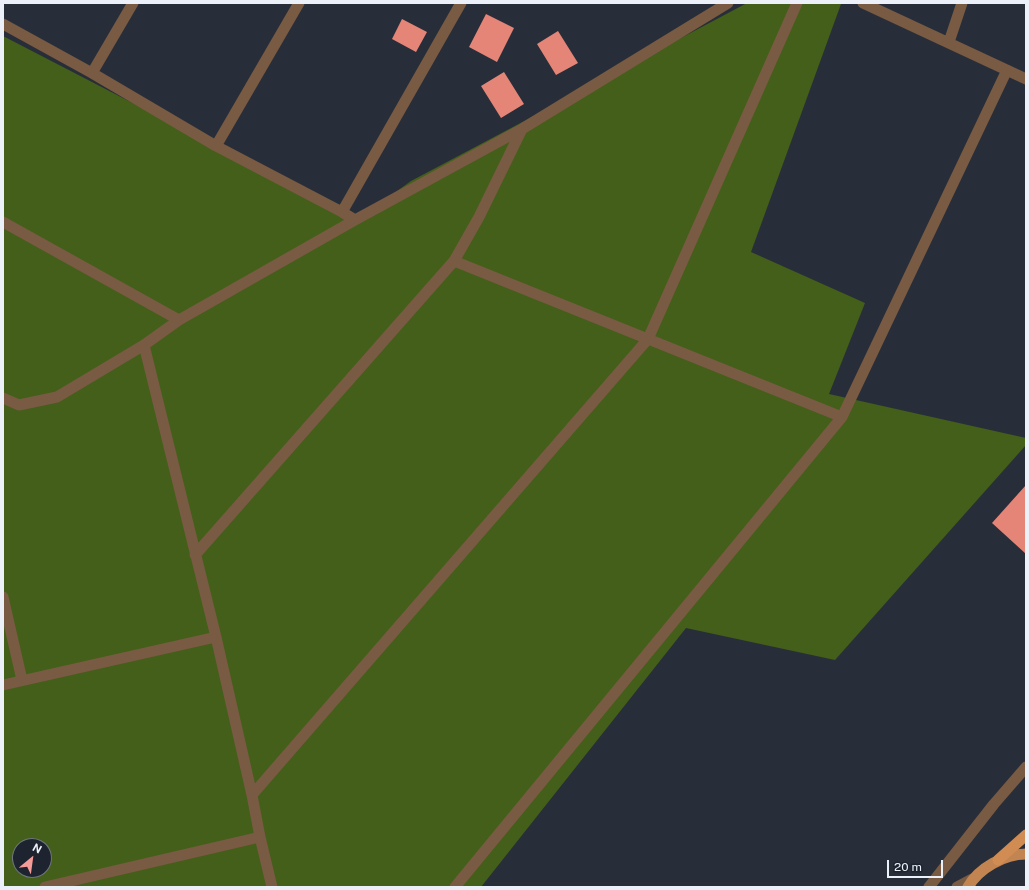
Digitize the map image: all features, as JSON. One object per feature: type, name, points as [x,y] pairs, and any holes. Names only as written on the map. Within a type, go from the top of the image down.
[{"type":"highway","points":[[998,860],[1026,835]]},
{"type":"main road","points":[[970,883],[998,860],[1018,854],[1026,854]]},
{"type":"street","points":[[92,73],[133,3]]},
{"type":"street","points":[[216,146],[299,3]]},
{"type":"street","points":[[342,212],[460,3]]},
{"type":"street","points":[[3,398],[19,405],[57,397],[144,345],[179,320],[355,220],[522,129],[728,3]]},
{"type":"street","points":[[252,795],[648,339],[797,3]]},
{"type":"street","points":[[863,3],[1026,79]]},
{"type":"street","points":[[949,42],[962,3]]},
{"type":"street","points":[[3,24],[92,73],[216,146],[355,220]]},
{"type":"street","points":[[455,887],[842,417],[1007,70]]},
{"type":"street","points":[[195,555],[454,261],[479,217],[522,129]]},
{"type":"street","points":[[3,222],[179,320]]},
{"type":"street","points":[[454,261],[842,417]]},
{"type":"street","points":[[144,345],[216,637],[272,887]]},
{"type":"street","points":[[3,597],[22,680]]},
{"type":"street","points":[[3,685],[216,637]]},
{"type":"street","points":[[929,887],[994,804],[1026,767]]},
{"type":"street","points":[[44,887],[260,837]]},
{"type":"street","points":[[957,887],[970,883]]},
{"type":"green space","points":[[747,3],[841,4],[751,252],[865,303],[829,394],[1026,438],[1026,445],[835,660],[686,628],[481,887],[3,887],[3,36],[349,215],[354,222],[411,181]]},
{"type":"building","points":[[486,14],[514,28],[497,62],[469,47]]},
{"type":"building","points":[[402,19],[427,32],[416,52],[392,39]]},
{"type":"building","points":[[558,31],[578,63],[556,75],[537,44]]},
{"type":"building","points":[[504,72],[524,104],[501,118],[481,86]]},
{"type":"building","points":[[1026,485],[1026,554],[992,523]]}]
